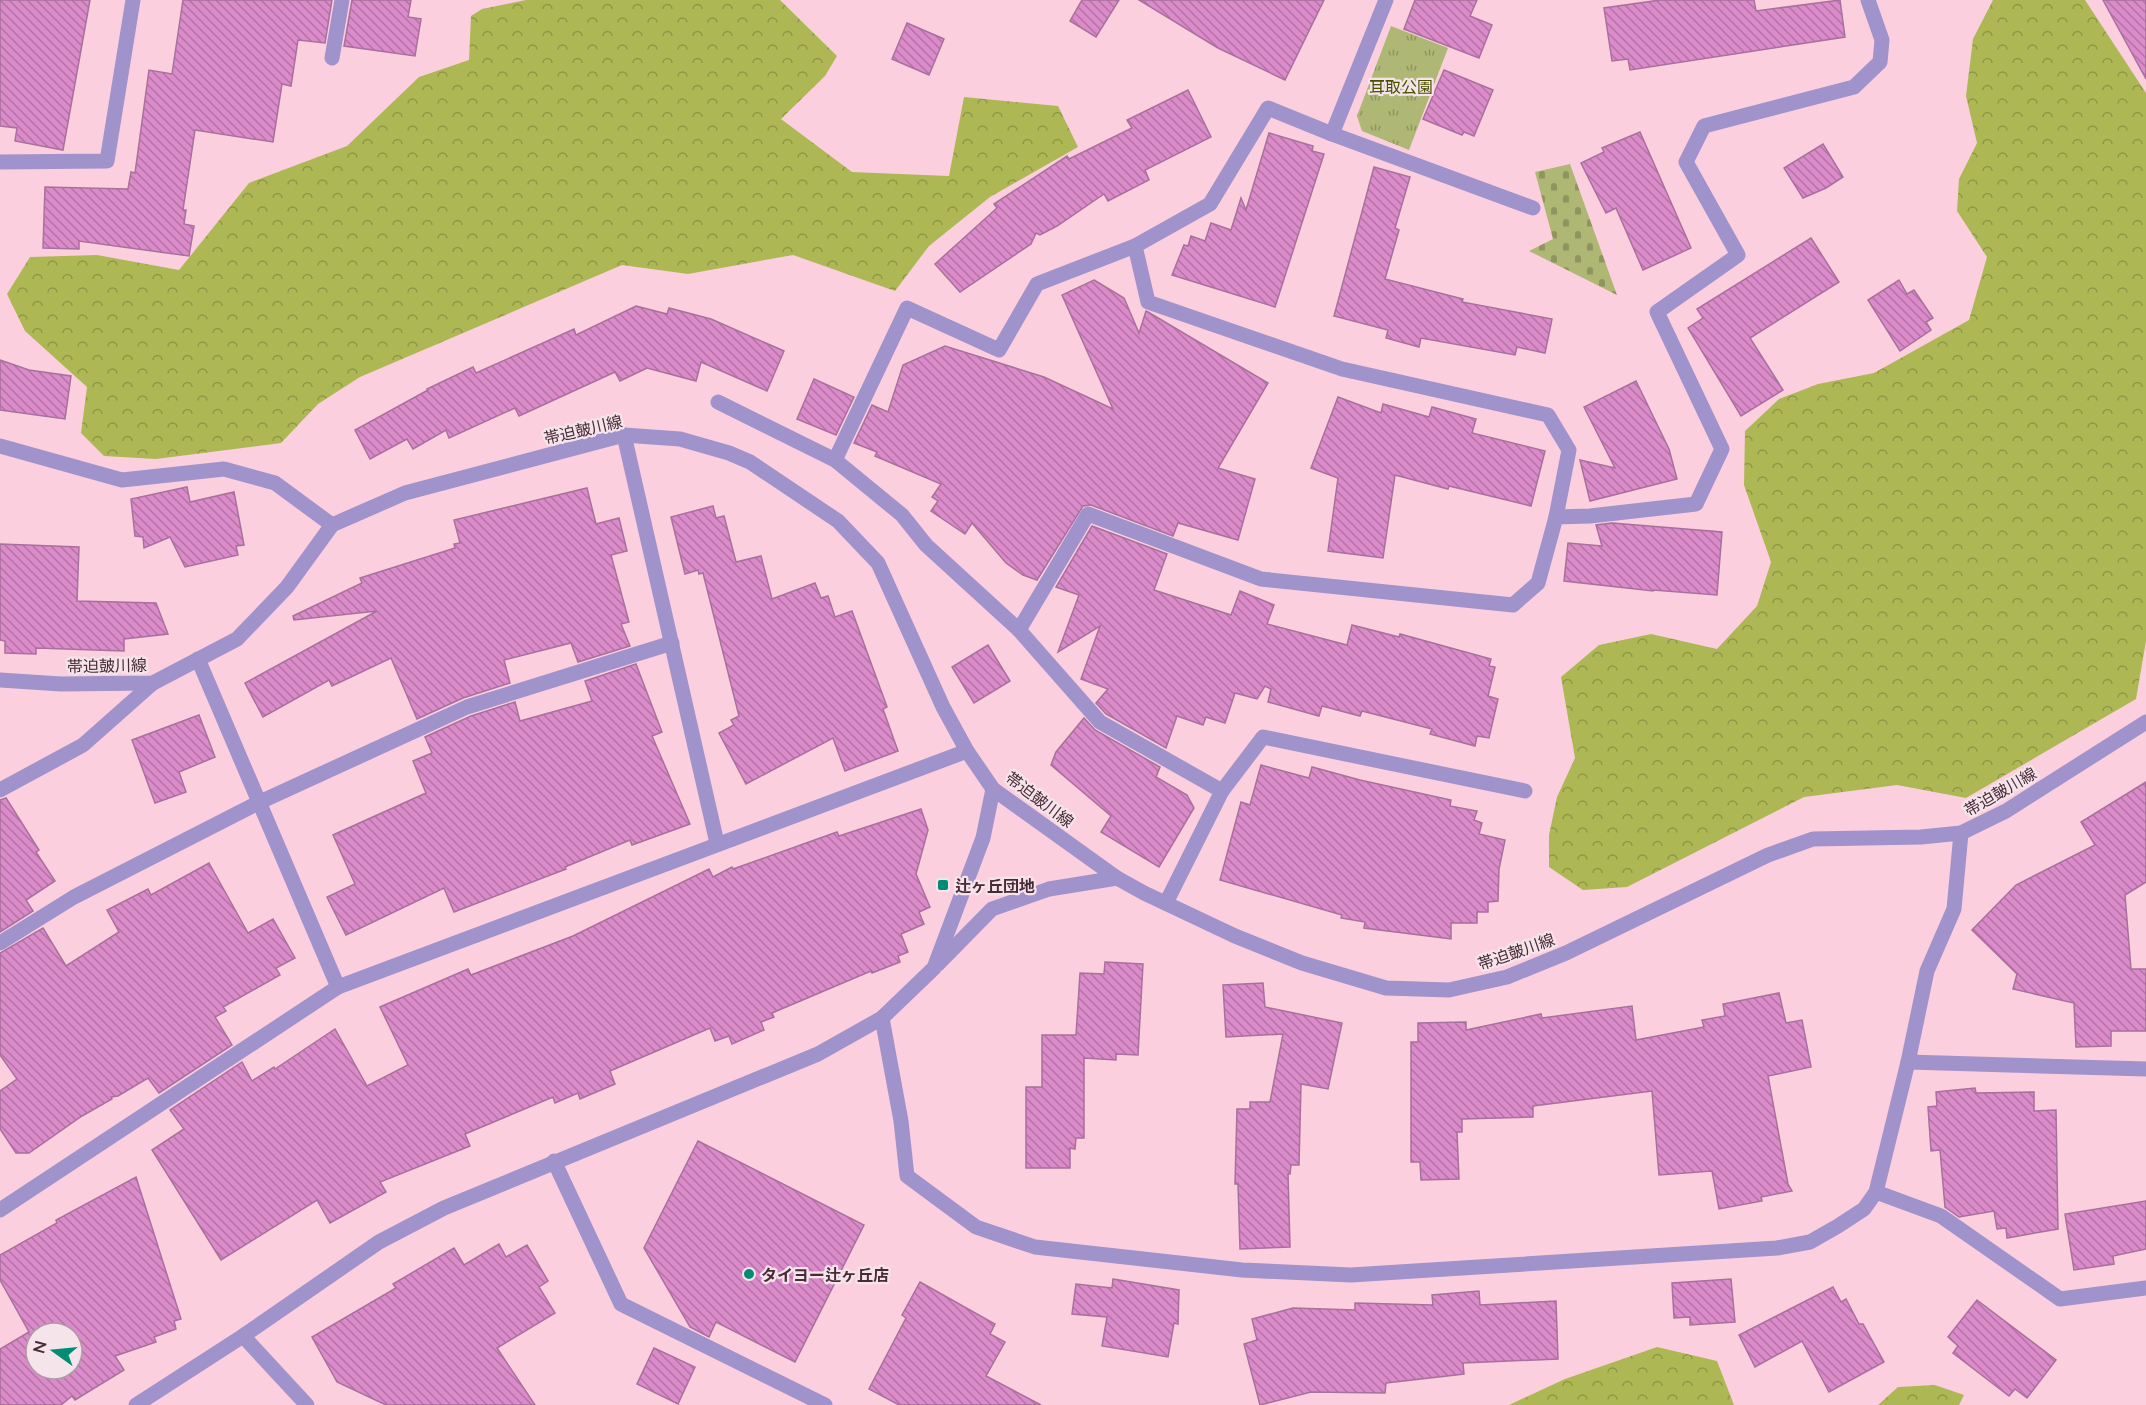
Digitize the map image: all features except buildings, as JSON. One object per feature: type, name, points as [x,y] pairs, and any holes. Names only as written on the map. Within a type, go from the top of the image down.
[{"type":"street","points":[[0,162],[107,161],[134,0]]},
{"type":"street","points":[[332,58],[342,0]]},
{"type":"street","points":[[1332,134],[1386,0]]},
{"type":"street","points":[[1556,518],[1696,504],[1722,449],[1657,312],[1738,255],[1686,162],[1704,126],[1854,87],[1880,62],[1882,40],[1868,0]]},
{"type":"street","points":[[835,460],[907,308],[999,350],[1037,284],[1135,246],[1210,204],[1268,108],[1533,208]]},
{"type":"street","points":[[1019,630],[1088,514],[1261,579],[1513,605],[1538,583],[1556,518],[1569,450],[1548,415],[1342,369],[1148,302],[1135,246]]},
{"type":"street","points":[[718,402],[835,460],[902,515],[926,545],[1019,630],[1100,722],[1222,791]]},
{"type":"street","points":[[624,435],[717,843]]},
{"type":"street","name":"帯迫皷川線","points":[[0,680],[61,684],[153,683],[237,639],[287,587],[332,525],[405,493],[624,435],[680,439],[729,453],[750,462],[838,521],[878,563],[943,707],[967,751],[993,789],[1117,878],[1235,936],[1302,963],[1386,988],[1449,990],[1507,977],[1566,953],[1768,855],[1813,839],[1921,837],[1961,833],[2006,811],[2146,722]]},
{"type":"street","points":[[0,446],[122,480],[224,469],[275,483],[332,525]]},
{"type":"street","points":[[0,943],[74,897],[260,802],[467,707],[672,643]]},
{"type":"street","points":[[198,659],[338,987]]},
{"type":"street","points":[[0,790],[83,746],[153,683]]},
{"type":"street","points":[[1166,903],[1222,791],[1263,737],[1526,791]]},
{"type":"street","points":[[0,1210],[338,987],[967,751]]},
{"type":"street","points":[[934,968],[983,838],[993,789]]},
{"type":"street","points":[[882,1017],[901,1121],[907,1176],[976,1227],[1035,1247],[1242,1270],[1351,1275],[1777,1248],[1810,1242],[1838,1227],[1864,1209],[1876,1192],[1928,971],[1954,909],[1961,833]]},
{"type":"street","points":[[136,1405],[243,1336],[379,1242],[444,1208],[818,1054],[882,1017],[992,909],[1049,889],[1117,878]]},
{"type":"street","points":[[1908,1062],[2146,1069]]},
{"type":"street","points":[[554,1161],[621,1304],[825,1405]]},
{"type":"street","points":[[1876,1192],[1941,1215],[2060,1299],[2146,1288]]},
{"type":"street","points":[[243,1336],[307,1405]]},
{"type":"green space","points":[[526,0],[780,0],[837,56],[825,76],[781,119],[852,172],[949,176],[964,97],[1058,106],[1078,147],[990,197],[929,246],[895,291],[793,255],[688,274],[622,265],[360,377],[318,404],[281,443],[156,459],[104,456],[81,433],[87,387],[25,331],[7,294],[30,257],[97,255],[179,270],[249,183],[347,146],[419,77],[469,60],[471,16],[482,9]]},
{"type":"green space","points":[[1993,0],[2085,0],[2146,93],[2146,641],[2136,699],[1966,798],[1897,785],[1804,797],[1627,887],[1583,890],[1549,867],[1549,835],[1557,797],[1575,758],[1561,677],[1599,645],[1651,634],[1717,649],[1757,606],[1771,562],[1744,485],[1745,431],[1779,399],[1818,384],[1874,373],[1969,320],[1987,257],[1957,211],[1959,179],[1977,143],[1966,96],[1973,39]]},
{"type":"green space","name":"耳取公園","points":[[1391,26],[1448,48],[1409,150],[1362,131],[1357,116]]},
{"type":"green space","points":[[1570,164],[1617,295],[1529,251],[1553,239],[1535,172]]},
{"type":"green space","points":[[1657,1347],[1717,1361],[1734,1405],[1509,1405],[1565,1379]]},
{"type":"green space","points":[[1935,1385],[1964,1395],[1959,1405],[1878,1405],[1898,1387]]},
{"type":"place","name":"辻ヶ丘団地","points":[[943,885]]},
{"type":"place","name":"タイヨー辻ヶ丘店","points":[[749,1274]]}]
